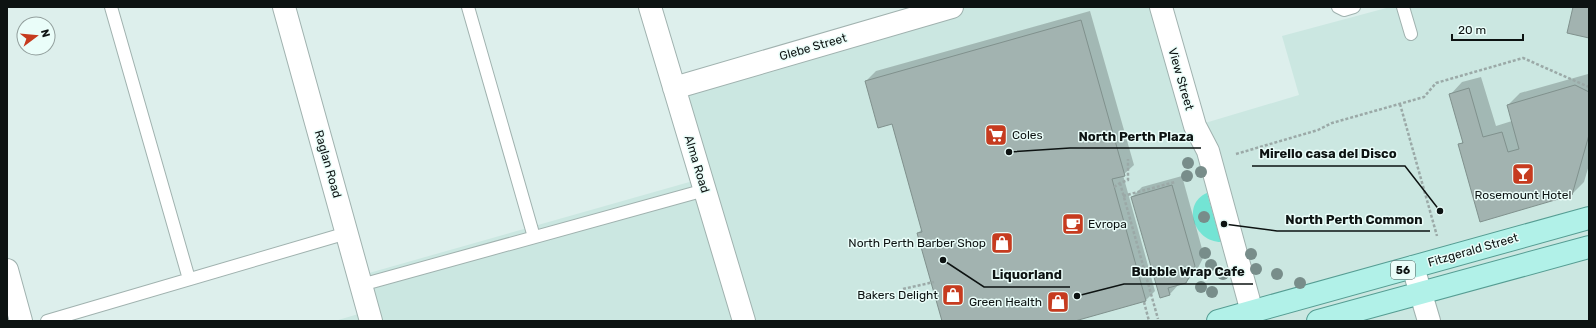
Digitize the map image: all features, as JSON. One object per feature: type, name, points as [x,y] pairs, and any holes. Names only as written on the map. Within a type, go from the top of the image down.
[{"type":"main road","name":"Fitzgerald Street","points":[[1218,321],[1589,218]]},
{"type":"main road","name":"56","points":[[1318,321],[1589,247]]},
{"type":"street","name":"Raglan Road","points":[[284,7],[371,321]]},
{"type":"street","name":"Alma Road","points":[[650,7],[744,321]]},
{"type":"street","name":"Glebe Street","points":[[674,88],[952,7]]},
{"type":"street","name":"View Street","points":[[1161,7],[1195,126],[1208,151],[1252,312]]},
{"type":"street","points":[[1413,267],[1429,321]]},
{"type":"street","points":[[7,270],[21,321]]},
{"type":"lane","points":[[110,7],[189,280]]},
{"type":"lane","points":[[468,7],[534,238]]},
{"type":"lane","points":[[1338,7],[1344,10],[1354,7]]},
{"type":"lane","points":[[1402,7],[1411,34]]},
{"type":"lane","points":[[361,285],[705,190]]},
{"type":"lane","points":[[47,321],[347,233]]},
{"type":"path","points":[[1236,154],[1318,130],[1332,123],[1424,97],[1436,83],[1523,58],[1589,87]]},
{"type":"path","points":[[1400,104],[1438,241]]},
{"type":"path","points":[[1114,187],[1128,180],[1128,160]]},
{"type":"path","points":[[1124,196],[1175,182]]},
{"type":"path","points":[[1120,183],[1158,319]]},
{"type":"path","points":[[903,289],[934,282]]},
{"type":"path","points":[[1144,302],[1149,321]]},
{"type":"shaded area","points":[[950,7],[1161,7],[1195,126],[1299,95],[1282,36],[1390,7],[1589,7],[1589,321],[335,321],[365,312],[355,277],[693,181],[672,87]]},
{"type":"green space","points":[[1207,193],[1221,242],[1204,236],[1194,222],[1194,205],[1199,198]]},
{"type":"building","points":[[1573,7],[1589,7],[1589,38],[1567,33]]},
{"type":"building","points":[[1081,20],[1125,176],[1112,179],[1146,301],[1075,321],[942,321],[917,233],[922,232],[892,124],[878,128],[865,81]]},
{"type":"building","name":"Rosemount Hotel","points":[[1575,85],[1589,92],[1589,135],[1572,195],[1480,222],[1458,144],[1463,143],[1449,94],[1469,88],[1483,137],[1502,132],[1508,152],[1519,149],[1507,105]]},
{"type":"building","points":[[1172,185],[1195,266],[1186,283],[1168,288],[1170,295],[1160,298],[1131,197]]},
{"type":"place","name":"Coles","points":[[996,135]]},
{"type":"place","name":"North Perth Plaza","points":[[1009,152]]},
{"type":"place","name":"Rosemount Hotel","points":[[1523,174]]},
{"type":"place","name":"Mirello casa del Disco","points":[[1440,211]]},
{"type":"place","name":"Evropa","points":[[1073,224]]},
{"type":"place","name":"North Perth Common","points":[[1224,224]]},
{"type":"place","name":"North Perth Barber Shop","points":[[1002,243]]},
{"type":"place","name":"Liquorland","points":[[943,260]]},
{"type":"place","name":"Bakers Delight","points":[[953,295]]},
{"type":"place","name":"Bubble Wrap Cafe","points":[[1077,296]]},
{"type":"place","name":"Green Health","points":[[1058,302]]}]
